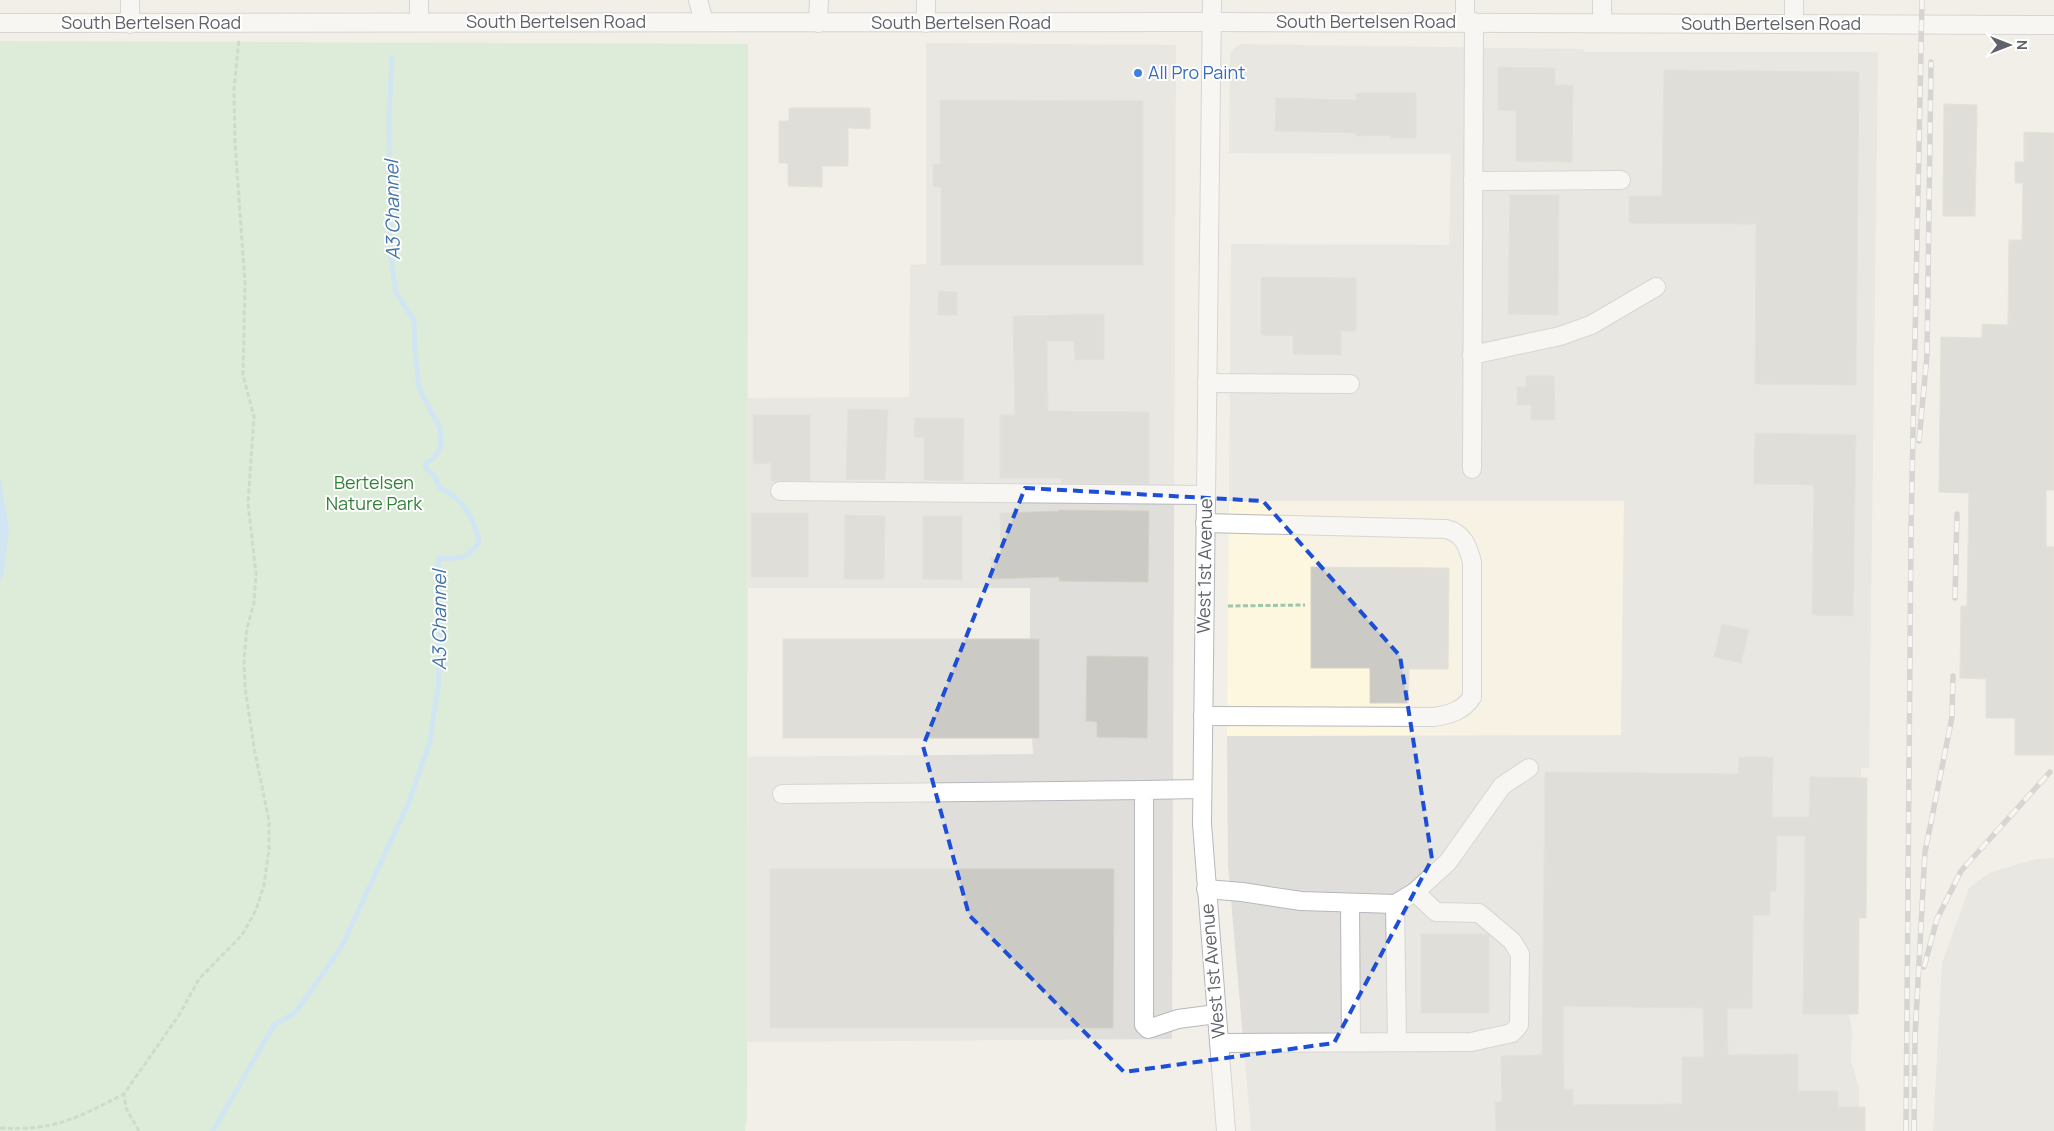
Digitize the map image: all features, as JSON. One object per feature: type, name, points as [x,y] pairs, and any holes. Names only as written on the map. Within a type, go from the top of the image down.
[{"type":"street","points":[[130,0],[130,24]]},
{"type":"street","points":[[419,0],[419,22]]},
{"type":"street","points":[[698,0],[704,22]]},
{"type":"street","points":[[818,23],[819,0]]},
{"type":"street","points":[[926,0],[926,23]]},
{"type":"street","name":"West 1st Avenue","points":[[1212,0],[1202,789],[1206,890],[1226,1131]]},
{"type":"street","points":[[1465,0],[1469,22],[1473,181],[1472,469]]},
{"type":"street","points":[[1602,0],[1602,23]]},
{"type":"street","points":[[1794,0],[1794,24]]},
{"type":"street","name":"South Bertelsen Road","points":[[0,23],[1469,22],[2054,25]]},
{"type":"street","points":[[1473,181],[1621,180]]},
{"type":"street","points":[[1472,355],[1560,336],[1591,325],[1656,287]]},
{"type":"street","points":[[1207,382],[1350,384]]},
{"type":"street","points":[[780,491],[1206,495]]},
{"type":"street","points":[[1203,716],[1433,717],[1446,716],[1467,706],[1472,697],[1472,562],[1469,549],[1455,531],[1446,529],[1205,523]]},
{"type":"street","points":[[1206,890],[1242,892],[1301,901],[1395,904],[1415,892],[1448,862],[1502,786],[1529,768]]},
{"type":"street","points":[[782,794],[1202,789]]},
{"type":"street","points":[[1144,790],[1144,1025],[1148,1030],[1178,1019],[1216,1014]]},
{"type":"street","points":[[1219,1044],[1471,1042],[1512,1033],[1519,1024],[1520,954],[1512,941],[1479,913],[1436,912],[1415,892]]},
{"type":"street","points":[[1350,903],[1350,1042]]},
{"type":"street","points":[[1395,904],[1397,1042]]},
{"type":"path","points":[[0,1128],[24,1129],[52,1126],[71,1120],[124,1094],[179,1015],[198,980],[242,935],[256,910],[261,894],[269,848],[269,821],[254,748],[245,688],[244,659],[247,628],[254,603],[256,574],[248,503],[254,417],[243,375],[245,283],[235,143],[234,89],[239,23]]},
{"type":"path","points":[[1228,606],[1305,605]]},
{"type":"path","points":[[124,1094],[126,1108],[139,1131]]},
{"type":"highlighted area","points":[[1025,488],[1263,501],[1400,656],[1432,859],[1334,1043],[1124,1072],[969,915],[923,746]]},
{"type":"shaded area","points":[[926,43],[1176,45],[1172,1039],[747,1042],[748,757],[1033,754],[1032,738],[985,738],[985,647],[1030,646],[1030,588],[748,588],[748,398],[909,397],[910,265],[926,264]]},
{"type":"shaded area","points":[[1241,44],[1584,49],[1584,52],[1878,52],[1869,768],[1861,768],[1860,912],[1850,911],[1848,1008],[1852,1030],[1851,1061],[1859,1087],[1859,1131],[1251,1131],[1228,865],[1227,736],[1621,735],[1624,501],[1229,501],[1231,244],[1449,245],[1451,154],[1229,153],[1230,55],[1233,49]]},
{"type":"shaded area","points":[[1624,500],[1621,736],[1227,736],[1229,501]]},
{"type":"shaded area","points":[[2054,858],[2054,1131],[1933,1131],[1942,963],[1969,888],[1989,873],[2036,859]]},
{"type":"green space","name":"Bertelsen Nature Park","points":[[0,41],[748,44],[747,1118],[745,1131],[0,1131]]},
{"type":"water","points":[[0,475],[9,528],[4,574],[0,580]]},
{"type":"building","points":[[1498,67],[1555,68],[1555,85],[1573,85],[1572,162],[1516,161],[1516,111],[1498,110]]},
{"type":"building","points":[[1664,70],[1859,72],[1856,385],[1755,384],[1756,224],[1629,223],[1629,196],[1662,196]]},
{"type":"building","points":[[1356,93],[1416,93],[1416,138],[1391,138],[1391,135],[1356,136],[1356,133],[1275,131],[1276,98],[1356,100]]},
{"type":"building","points":[[940,100],[1143,101],[1143,265],[941,265],[941,187],[933,187],[933,164],[940,164]]},
{"type":"building","points":[[1944,104],[1977,105],[1975,216],[1943,216]]},
{"type":"building","points":[[789,108],[870,108],[870,129],[848,128],[848,166],[822,166],[822,187],[788,186],[788,163],[779,163],[779,121],[789,121]]},
{"type":"building","points":[[2024,132],[2054,133],[2054,490],[2046,490],[2046,546],[2054,547],[2054,755],[2015,755],[2015,718],[1986,718],[1986,679],[1960,678],[1961,606],[1967,606],[1969,493],[1939,492],[1941,337],[1982,338],[1982,324],[2008,325],[2009,240],[2022,240],[2023,183],[2015,183],[2015,162],[2024,162]]},
{"type":"building","points":[[1510,195],[1559,195],[1558,315],[1508,314]]},
{"type":"building","points":[[1261,277],[1356,278],[1356,331],[1341,331],[1341,355],[1293,354],[1293,336],[1261,335]]},
{"type":"building","points":[[939,291],[957,292],[957,315],[938,315]]},
{"type":"building","points":[[1104,314],[1104,359],[1075,360],[1074,341],[1047,341],[1048,411],[1149,412],[1149,484],[1061,483],[1061,478],[1000,478],[1000,415],[1015,415],[1013,316]]},
{"type":"building","points":[[1526,376],[1554,376],[1555,420],[1531,420],[1531,405],[1517,405],[1517,387],[1526,387]]},
{"type":"building","points":[[848,409],[888,410],[885,480],[846,479]]},
{"type":"building","points":[[753,415],[810,415],[810,481],[771,481],[771,463],[753,464]]},
{"type":"building","points":[[915,418],[964,418],[963,481],[924,480],[924,437],[914,437]]},
{"type":"building","points":[[1755,433],[1856,435],[1853,616],[1812,615],[1814,485],[1754,484]]},
{"type":"building","points":[[1059,510],[1149,511],[1148,582],[1059,581],[1059,577],[992,579],[991,558],[1001,558],[1000,513]]},
{"type":"building","points":[[751,513],[808,513],[808,577],[751,577]]},
{"type":"building","points":[[845,515],[885,516],[884,579],[844,579]]},
{"type":"building","points":[[923,516],[962,516],[962,580],[923,579]]},
{"type":"building","points":[[1311,567],[1449,568],[1448,669],[1409,669],[1408,703],[1370,703],[1370,668],[1311,668]]},
{"type":"building","points":[[1722,624],[1749,630],[1741,663],[1714,657]]},
{"type":"building","points":[[783,639],[1039,639],[1039,738],[783,738]]},
{"type":"building","points":[[1087,656],[1148,657],[1147,738],[1097,737],[1097,722],[1086,721]]},
{"type":"building","points":[[1739,757],[1773,757],[1772,817],[1809,817],[1810,777],[1867,778],[1866,918],[1859,918],[1858,1014],[1803,1014],[1805,836],[1777,836],[1776,891],[1770,891],[1770,915],[1753,915],[1752,1008],[1727,1008],[1728,1055],[1798,1054],[1798,1091],[1838,1091],[1838,1107],[1865,1107],[1865,1131],[1496,1131],[1495,1102],[1502,1102],[1501,1056],[1542,1055],[1545,772],[1738,774]],"holes":[[[1563,1006],[1703,1008],[1704,1057],[1682,1057],[1682,1104],[1573,1105],[1573,1089],[1564,1089]]]},
{"type":"building","points":[[770,869],[1114,869],[1113,1028],[770,1028]]},
{"type":"building","points":[[1421,934],[1489,935],[1489,1013],[1421,1013]]},
{"type":"waterway","name":"A3 Channel","points":[[213,1131],[274,1025],[295,1013],[341,948],[409,802],[430,741],[438,687],[442,610],[437,581],[439,558],[462,557],[475,548],[479,542],[474,525],[466,510],[455,497],[439,487],[435,476],[427,470],[425,464],[434,458],[441,447],[440,428],[419,388],[414,320],[396,293],[390,250],[389,113],[392,57]]},
{"type":"railway","points":[[1906,1131],[1911,530],[1922,0]]},
{"type":"railway","points":[[1919,441],[1927,355],[1931,62]]},
{"type":"railway","points":[[1955,598],[1957,514]]},
{"type":"railway","points":[[1914,1131],[1915,1037],[1925,852],[1952,717],[1953,676]]},
{"type":"railway","points":[[1924,967],[1937,919],[1961,871],[2050,772]]},
{"type":"place","name":"All Pro Paint","points":[[1138,73]]}]
